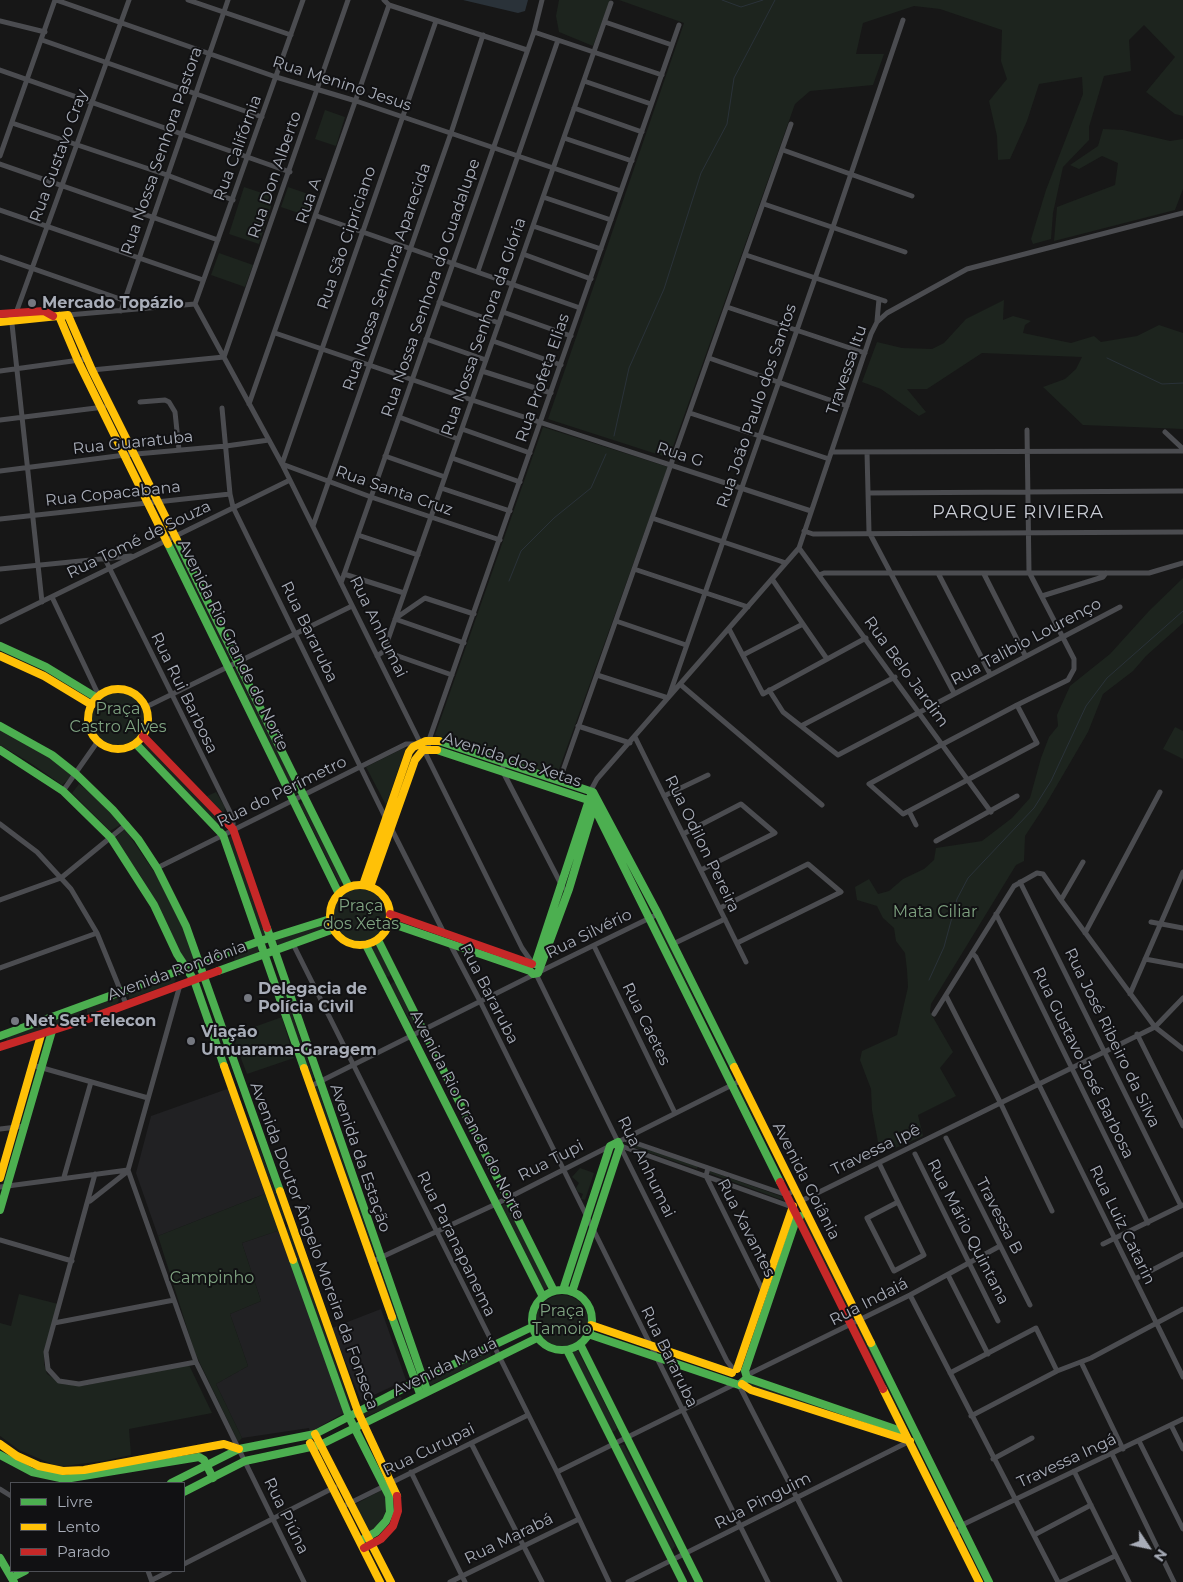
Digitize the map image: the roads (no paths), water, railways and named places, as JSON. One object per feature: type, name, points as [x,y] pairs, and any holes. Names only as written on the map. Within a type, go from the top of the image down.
[{"type":"street","name":"Rua Menino Jesus","points":[[56,0],[276,77],[356,101],[621,191]]},
{"type":"street","points":[[0,156],[56,0]]},
{"type":"street","name":"Rua Gustavo Cray","points":[[15,316],[129,0]]},
{"type":"street","points":[[188,0],[291,35]]},
{"type":"street","name":"Rua Nossa Senhora Pastora","points":[[120,311],[228,0]]},
{"type":"street","name":"Rua Califórnia","points":[[195,304],[303,0]]},
{"type":"street","name":"Rua Don Alberto","points":[[224,357],[290,172],[348,0]]},
{"type":"street","points":[[384,0],[389,5],[527,50]]},
{"type":"street","name":"Rua Nossa Senhora do Guadalupe","points":[[341,583],[534,32],[542,0]]},
{"type":"street","name":"Rua Nossa Senhora da Glória","points":[[384,651],[611,3]]},
{"type":"street","name":"Rua A","points":[[249,404],[276,333],[389,5]]},
{"type":"street","name":"Rua João Paulo dos Santos","points":[[592,798],[597,779],[668,698],[816,278],[903,20]]},
{"type":"street","points":[[0,21],[44,32]]},
{"type":"street","name":"Rua São Cipriciano","points":[[282,464],[436,21]]},
{"type":"street","points":[[605,22],[672,45]]},
{"type":"street","name":"Rua Profeta Elias","points":[[430,740],[679,25]]},
{"type":"street","points":[[534,32],[662,75]]},
{"type":"street","name":"Rua Nossa Senhora Aparecida","points":[[313,526],[451,133],[483,35]]},
{"type":"street","points":[[42,40],[262,117]]},
{"type":"street","points":[[478,271],[558,40]]},
{"type":"street","points":[[0,70],[290,172]]},
{"type":"street","points":[[584,81],[651,104]]},
{"type":"street","points":[[574,108],[642,132]]},
{"type":"street","points":[[12,123],[167,175],[233,200]]},
{"type":"street","points":[[560,779],[791,124]]},
{"type":"street","points":[[564,138],[632,162]]},
{"type":"street","points":[[783,150],[852,173],[912,196]]},
{"type":"street","points":[[0,164],[218,240]]},
{"type":"street","points":[[543,197],[611,220]]},
{"type":"street","points":[[764,204],[905,252]]},
{"type":"street","points":[[0,210],[204,280]]},
{"type":"street","name":"Travessa Itu","points":[[668,698],[799,548],[877,322],[887,313],[967,269],[1183,213]]},
{"type":"street","points":[[317,216],[580,308]]},
{"type":"street","points":[[533,226],[601,249]]},
{"type":"street","points":[[523,254],[591,279]]},
{"type":"street","points":[[746,255],[882,300],[877,322]]},
{"type":"street","points":[[0,257],[123,300]]},
{"type":"street","points":[[439,302],[499,323]]},
{"type":"street","points":[[0,314],[60,316],[195,304]]},
{"type":"street","name":"Rua Anhumai","points":[[195,304],[282,464],[522,948],[535,969],[621,1142],[727,1361],[739,1377],[840,1582]]},
{"type":"street","points":[[727,307],[865,353]]},
{"type":"street","points":[[503,312],[571,336]]},
{"type":"street","points":[[0,322],[15,316]]},
{"type":"street","points":[[15,316],[12,330],[42,602]]},
{"type":"street","name":"Avenida Rio Grande do Norte","points":[[60,316],[87,359],[349,887]]},
{"type":"street","name":"Avenida Rio Grande do Norte","points":[[60,316],[78,361],[339,894]]},
{"type":"street","name":"Rua G","points":[[276,333],[540,423],[811,511]]},
{"type":"street","points":[[426,339],[486,360]]},
{"type":"street","points":[[493,341],[560,365]]},
{"type":"street","points":[[92,370],[224,357]]},
{"type":"street","points":[[709,358],[847,406]]},
{"type":"street","points":[[0,371],[87,359]]},
{"type":"street","points":[[482,371],[551,393]]},
{"type":"street","points":[[140,402],[166,400],[175,412],[178,450]]},
{"type":"street","points":[[0,420],[110,406]]},
{"type":"street","name":"Rua Bararuba","points":[[222,408],[230,494],[233,507],[360,767],[480,1001],[768,1582]]},
{"type":"street","points":[[690,413],[829,459]]},
{"type":"street","points":[[399,417],[458,439]]},
{"type":"street","points":[[462,429],[530,453]]},
{"type":"street","points":[[1017,706],[1037,743],[903,814],[869,784],[943,744],[1017,706],[1068,680],[1074,669],[1074,659],[1029,572],[1027,430]]},
{"type":"street","points":[[1165,432],[1183,450]]},
{"type":"street","name":"Rua Guaratuba","points":[[0,471],[125,455],[226,446],[269,440]]},
{"type":"street","points":[[831,452],[1183,450]]},
{"type":"street","points":[[867,452],[869,532],[954,693]]},
{"type":"street","points":[[385,456],[445,477]]},
{"type":"street","points":[[452,458],[520,482]]},
{"type":"street","name":"Rua Santa Cruz","points":[[282,464],[371,497],[500,540]]},
{"type":"street","name":"Rua Tomé de Souza","points":[[0,622],[290,480]]},
{"type":"street","points":[[441,488],[510,511]]},
{"type":"street","points":[[868,493],[1183,491]]},
{"type":"street","name":"Rua Copacabana","points":[[0,520],[230,494]]},
{"type":"street","points":[[652,518],[786,563]]},
{"type":"street","points":[[804,531],[813,534],[869,532],[1183,532]]},
{"type":"street","points":[[358,535],[418,555]]},
{"type":"street","name":"Rua Belo Jardim","points":[[799,548],[920,711],[991,812]]},
{"type":"street","points":[[0,570],[137,556]]},
{"type":"street","name":"Rua Rui Barbosa","points":[[105,559],[170,695],[233,818],[233,830]]},
{"type":"street","points":[[819,576],[824,573],[1154,573],[1183,563]]},
{"type":"street","points":[[634,569],[748,607]]},
{"type":"street","points":[[938,573],[990,674]]},
{"type":"street","points":[[1042,596],[1103,577],[1106,573]]},
{"type":"street","points":[[344,574],[404,593]]},
{"type":"street","points":[[984,574],[1025,655]]},
{"type":"street","points":[[772,579],[827,659]]},
{"type":"street","points":[[52,597],[98,697]]},
{"type":"street","points":[[395,619],[425,598],[474,614]]},
{"type":"street","points":[[146,707],[352,606]]},
{"type":"street","name":"Rua Talibio Lourenço","points":[[801,726],[838,755],[1025,655],[1120,607]]},
{"type":"street","points":[[395,619],[464,643]]},
{"type":"street","points":[[616,621],[686,645]]},
{"type":"street","points":[[743,656],[803,624]]},
{"type":"street","points":[[729,629],[763,694],[866,638]]},
{"type":"street","points":[[0,646],[46,667],[98,697]]},
{"type":"street","points":[[377,656],[384,651],[452,675]]},
{"type":"street","points":[[0,656],[44,676],[92,705]]},
{"type":"street","points":[[596,675],[668,698]]},
{"type":"street","points":[[770,690],[780,708],[801,726],[895,678]]},
{"type":"street","points":[[681,684],[822,805]]},
{"type":"street","points":[[122,689],[134,693],[146,707],[148,722],[143,736],[136,744],[125,749],[113,749],[98,742],[89,724],[92,705],[98,697],[110,690],[122,689]]},
{"type":"street","name":"Avenida Doutor Ângelo Moreira da Fonseca","points":[[0,726],[36,745],[76,774],[127,824],[157,868],[183,919],[200,963],[229,1062],[286,1224],[349,1416],[389,1484]]},
{"type":"street","points":[[578,726],[630,743]]},
{"type":"street","name":"Avenida da Estação","points":[[143,736],[233,830],[380,1258],[411,1358],[414,1383],[420,1394]]},
{"type":"street","name":"Rua Odilon Pereira","points":[[635,737],[746,962]]},
{"type":"street","name":"Avenida dos Xetas","points":[[366,886],[415,760],[430,740],[560,779],[592,798]]},
{"type":"street","points":[[63,791],[98,742]]},
{"type":"street","name":"Avenida da Estação","points":[[136,744],[223,835],[371,1262],[411,1358],[428,1390]]},
{"type":"street","name":"Rua do Perímetro","points":[[157,868],[406,744],[424,748]]},
{"type":"street","name":"Avenida dos Xetas","points":[[366,886],[386,818],[409,752],[424,748],[592,798]]},
{"type":"street","name":"Avenida Doutor Ângelo Moreira da Fonseca","points":[[0,750],[25,764],[63,791],[111,838],[154,905],[194,980],[229,1062]]},
{"type":"street","points":[[504,761],[502,770],[565,888]]},
{"type":"street","points":[[664,796],[708,775]]},
{"type":"street","points":[[1085,932],[1160,792]]},
{"type":"street","points":[[936,841],[1017,796]]},
{"type":"street","name":"Avenida dos Xetas","points":[[535,969],[590,822],[592,798]]},
{"type":"street","name":"Avenida dos Xetas","points":[[565,888],[592,798]]},
{"type":"street","name":"Avenida Goiânia","points":[[592,798],[649,919],[740,1081],[801,1201],[989,1582]]},
{"type":"street","name":"Avenida Goiânia","points":[[592,798],[673,944],[732,1085],[850,1326],[979,1582]]},
{"type":"street","points":[[683,834],[741,804],[775,833],[701,870]]},
{"type":"street","points":[[908,811],[916,825]]},
{"type":"street","points":[[590,822],[600,818]]},
{"type":"street","points":[[0,824],[37,852],[61,878],[83,907],[126,1004]]},
{"type":"street","points":[[0,900],[61,878],[127,824]]},
{"type":"street","points":[[1061,900],[1083,862]]},
{"type":"street","points":[[720,908],[808,864],[841,892],[737,943]]},
{"type":"street","points":[[1130,994],[1183,872]]},
{"type":"street","points":[[934,1014],[1014,886],[1037,873],[1043,874],[1155,1027],[1183,1049]]},
{"type":"street","name":"Rua José Ribeiro da Silva","points":[[1020,882],[1182,1206]]},
{"type":"street","points":[[366,886],[385,897],[390,918],[378,940],[366,945],[350,944],[340,938],[334,929],[330,919],[331,908],[339,894],[349,887],[366,886]]},
{"type":"street","name":"Rua Silvério","points":[[311,1086],[412,1037],[535,969],[594,946],[658,914]]},
{"type":"street","name":"Rua Gustavo José Barbosa","points":[[996,914],[1148,1223]]},
{"type":"street","points":[[390,918],[444,933],[535,969]]},
{"type":"street","points":[[390,918],[449,943],[535,969]]},
{"type":"street","name":"Avenida Rondônia","points":[[0,1037],[260,941],[330,919]]},
{"type":"street","points":[[673,944],[725,919]]},
{"type":"street","points":[[1151,922],[1183,928]]},
{"type":"street","name":"Avenida Rondônia","points":[[2,1047],[88,1019],[334,929]]},
{"type":"street","points":[[0,968],[96,933]]},
{"type":"street","name":"Avenida Rio Grande do Norte","points":[[378,940],[554,1292]]},
{"type":"street","name":"Rua Paranapanema","points":[[293,944],[557,1472],[609,1582]]},
{"type":"street","name":"Avenida Rio Grande do Norte","points":[[366,945],[543,1297]]},
{"type":"street","name":"Rua Caetes","points":[[594,946],[675,1113]]},
{"type":"street","name":"Rua Luiz Catarin","points":[[972,953],[976,957],[1136,1278],[1156,1324],[1183,1377]]},
{"type":"street","points":[[1145,959],[1183,966]]},
{"type":"street","points":[[384,983],[396,977]]},
{"type":"street","points":[[89,1202],[128,1170],[180,985]]},
{"type":"street","points":[[946,996],[1000,1102],[1052,1211]]},
{"type":"street","points":[[1155,1027],[1183,998]]},
{"type":"street","points":[[84,1006],[88,1019]]},
{"type":"street","name":"Travessa Ipê","points":[[801,1201],[1104,1050],[1155,1027]]},
{"type":"street","points":[[0,1210],[4,1186],[25,1126],[52,1031]]},
{"type":"street","points":[[1137,1034],[1183,1126]]},
{"type":"street","points":[[0,1178],[41,1035]]},
{"type":"street","points":[[0,1037],[2,1047]]},
{"type":"street","points":[[32,1065],[148,1098]]},
{"type":"street","name":"Rua Tupi","points":[[371,1262],[496,1204],[740,1081]]},
{"type":"street","points":[[64,1177],[92,1082]]},
{"type":"street","points":[[0,1129],[25,1126]]},
{"type":"street","name":"Travessa B","points":[[946,1138],[1030,1305]]},
{"type":"street","points":[[621,1142],[708,1168],[786,1195],[795,1190]]},
{"type":"street","points":[[621,1142],[706,1176],[792,1207]]},
{"type":"street","points":[[572,1292],[621,1142]]},
{"type":"street","points":[[563,1290],[610,1146]]},
{"type":"street","name":"Rua Mário Quintana","points":[[915,1154],[998,1321]]},
{"type":"street","points":[[878,1163],[898,1202],[924,1255],[894,1271],[867,1218],[898,1202]]},
{"type":"street","name":"Rua Xavantes","points":[[708,1168],[706,1176],[767,1293]]},
{"type":"street","points":[[4,1186],[128,1170]]},
{"type":"street","name":"Rua Piúna","points":[[128,1170],[196,1362],[304,1582]]},
{"type":"street","points":[[95,1174],[89,1202],[46,1352],[46,1362],[50,1373],[63,1382],[87,1383],[196,1362]]},
{"type":"street","points":[[739,1377],[767,1293],[792,1207],[801,1201]]},
{"type":"street","points":[[1103,1244],[1182,1206]]},
{"type":"street","points":[[767,1293],[797,1217],[806,1212]]},
{"type":"street","name":"Avenida Doutor Ângelo Moreira da Fonseca","points":[[286,1224],[358,1412],[389,1484],[389,1515],[382,1527],[370,1540],[362,1545]]},
{"type":"street","points":[[0,1240],[72,1262]]},
{"type":"street","name":"Rua Indaiá","points":[[557,1472],[681,1409],[739,1377],[850,1326],[1000,1246]]},
{"type":"street","points":[[1136,1278],[1183,1254]]},
{"type":"street","points":[[948,1275],[988,1354]]},
{"type":"street","points":[[563,1290],[572,1292],[587,1305],[591,1325],[588,1334],[580,1344],[567,1350],[547,1347],[537,1338],[532,1327],[534,1310],[543,1297],[563,1290]]},
{"type":"street","points":[[910,1295],[1014,1500],[1059,1582],[1115,1556]]},
{"type":"street","points":[[54,1323],[174,1300]]},
{"type":"street","points":[[971,1416],[1183,1309]]},
{"type":"street","points":[[591,1325],[904,1432],[912,1428]]},
{"type":"street","name":"Avenida Mauá","points":[[239,1449],[311,1435],[422,1379],[532,1327]]},
{"type":"street","points":[[950,1373],[1036,1328],[1057,1371]]},
{"type":"street","points":[[588,1334],[655,1357],[739,1377],[751,1390],[908,1442],[917,1438]]},
{"type":"street","name":"Avenida Mauá","points":[[185,1492],[245,1461],[316,1447],[428,1390],[537,1338]]},
{"type":"street","points":[[580,1344],[699,1582]]},
{"type":"street","points":[[567,1350],[683,1582]]},
{"type":"street","points":[[1080,1362],[1123,1448]]},
{"type":"street","points":[[400,1391],[405,1402]]},
{"type":"street","name":"Rua Curupai","points":[[342,1507],[528,1415]]},
{"type":"street","name":"Travessa Ingá","points":[[953,1530],[958,1531],[962,1526],[1014,1500],[1183,1419]]},
{"type":"street","points":[[1171,1425],[1183,1449]]},
{"type":"street","points":[[311,1435],[332,1489],[380,1582]]},
{"type":"street","points":[[993,1459],[1032,1438]]},
{"type":"street","points":[[1139,1441],[1183,1529]]},
{"type":"street","name":"Rua Pinguim","points":[[628,1582],[908,1442]]},
{"type":"street","points":[[273,1443],[275,1456]]},
{"type":"street","points":[[471,1443],[542,1582]]},
{"type":"street","points":[[0,1444],[39,1466],[63,1471],[84,1470],[198,1453]]},
{"type":"street","points":[[0,1455],[32,1472],[65,1480],[198,1453],[224,1444],[239,1449]]},
{"type":"street","points":[[316,1447],[340,1484],[390,1582]]},
{"type":"street","points":[[173,1482],[239,1449]]},
{"type":"street","points":[[198,1453],[213,1478]]},
{"type":"street","points":[[1112,1454],[1174,1582]]},
{"type":"street","points":[[1074,1471],[1129,1582]]},
{"type":"street","points":[[412,1472],[466,1582]]},
{"type":"street","points":[[185,1563],[340,1484]]},
{"type":"street","points":[[1034,1535],[1091,1506]]},
{"type":"street","name":"Rua Marabá","points":[[450,1582],[579,1519]]},
{"type":"street","points":[[0,1558],[9,1564]]},
{"type":"street","points":[[973,1572],[982,1568]]},
{"type":"street","points":[[13,1580],[25,1572]]},
{"type":"street","points":[[152,1581],[168,1572]]},
{"type":"street","points":[[152,1581],[159,1582]]},
{"type":"waterway","points":[[722,0],[741,7],[763,0]]},
{"type":"waterway","points":[[614,436],[629,368],[664,289],[701,173],[727,124],[734,78],[775,0]]},
{"type":"waterway","points":[[1107,358],[1162,384],[1183,383]]},
{"type":"waterway","points":[[509,581],[521,551],[554,518],[591,488],[606,454]]},
{"type":"waterway","points":[[929,980],[944,947],[957,899],[968,878],[1034,808],[1051,781],[1086,706],[1107,678],[1183,611]]},
{"type":"place","name":"Mercado Topázio","points":[[32,303]]},
{"type":"place","name":"Delegacia de Polícia Civil","points":[[248,998]]},
{"type":"place","name":"Net Set Telecon","points":[[15,1021]]},
{"type":"place","name":"Viação Umuarama-Garagem","points":[[191,1041]]},
{"type":"district","name":"PARQUE RIVIERA","points":[[1018,513]]},
{"type":"park label","name":"Praça Castro Alves","points":[[118,718]]},
{"type":"park label","name":"Mata Ciliar","points":[[935,912]]},
{"type":"park label","name":"Praça dos Xetas","points":[[361,915]]},
{"type":"park label","name":"Campinho","points":[[212,1278]]},
{"type":"park label","name":"Praça Tamoio","points":[[562,1320]]}]
